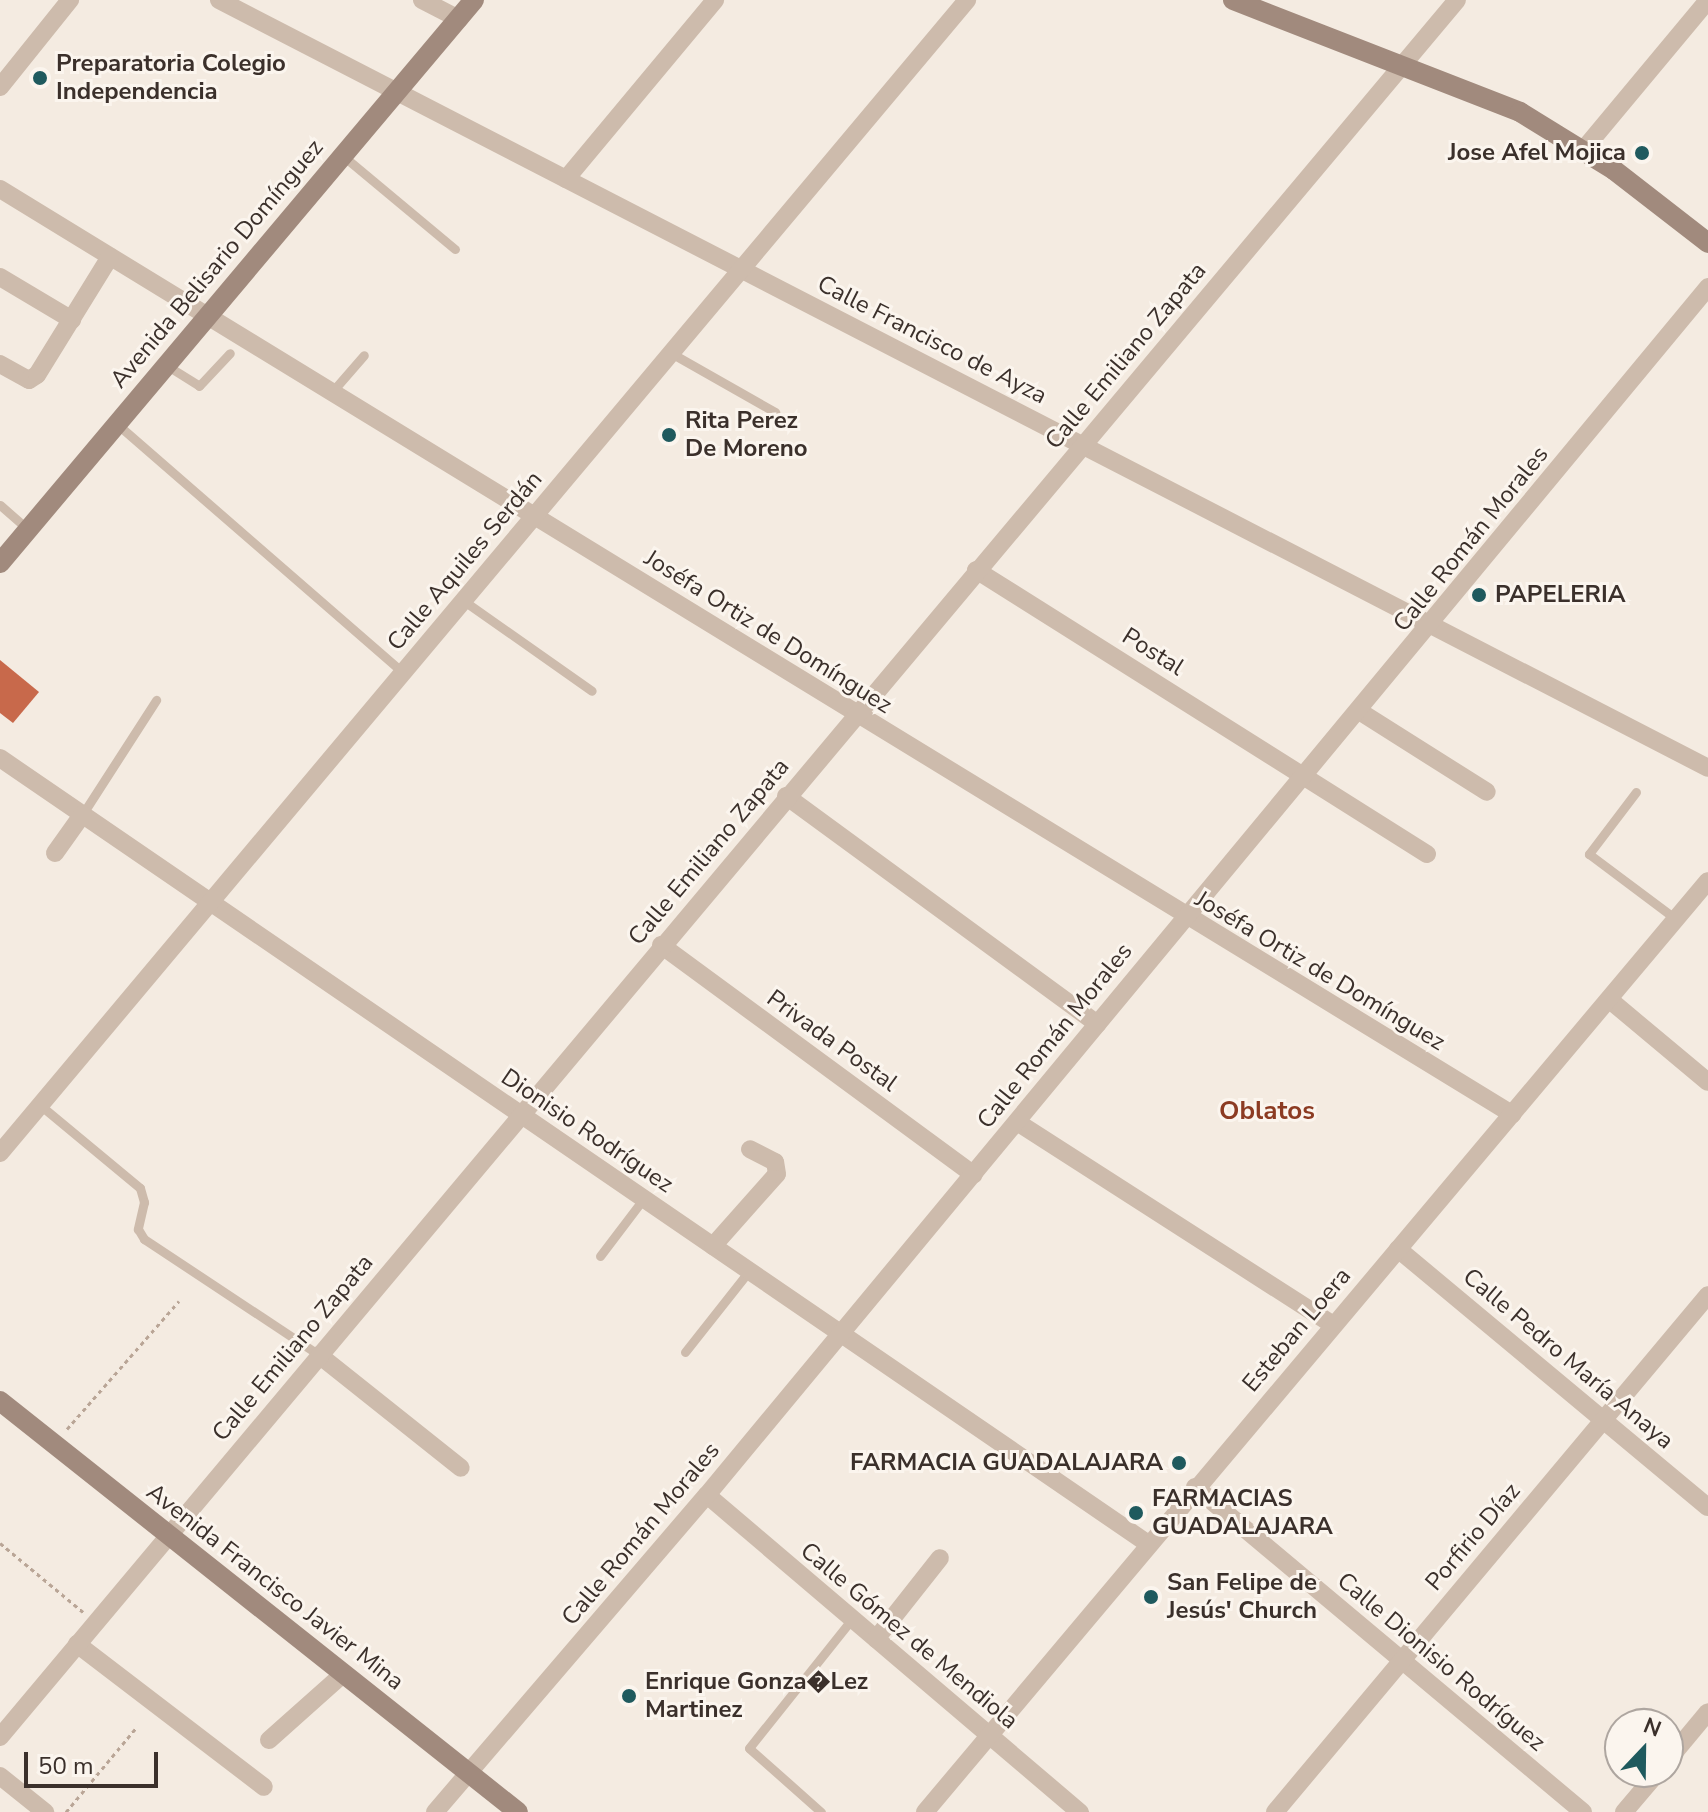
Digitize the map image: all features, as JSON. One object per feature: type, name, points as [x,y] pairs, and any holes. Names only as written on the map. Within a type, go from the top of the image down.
[{"type":"main road","name":"Avenida Belisario Domínguez","points":[[0,563],[394,90],[474,0]]},
{"type":"main road","points":[[1233,0],[1520,112],[1584,149],[1708,243]]},
{"type":"main road","name":"Avenida Francisco Javier Mina","points":[[0,1401],[518,1812]]},
{"type":"street","points":[[0,87],[70,0]]},
{"type":"street","name":"Calle Francisco de Ayza","points":[[219,0],[1708,768]]},
{"type":"street","points":[[422,0],[459,19]]},
{"type":"street","points":[[566,179],[715,0]]},
{"type":"street","name":"Calle Aquiles Serdán","points":[[0,1153],[967,0]]},
{"type":"street","name":"Calle Emiliano Zapata","points":[[0,1737],[661,945],[1457,0]]},
{"type":"street","points":[[1584,149],[1708,0]]},
{"type":"street","name":"Joséfa Ortiz de Domínguez","points":[[2,195],[207,316],[1183,917],[1512,1114]]},
{"type":"street","points":[[0,364],[29,380],[72,320],[110,257]]},
{"type":"street","points":[[0,277],[72,320]]},
{"type":"street","name":"Calle Román Morales","points":[[435,1812],[707,1495],[974,1175],[1183,917],[1433,625],[1708,287]]},
{"type":"street","name":"Postal","points":[[976,570],[1427,854]]},
{"type":"street","points":[[1359,711],[1487,792]]},
{"type":"street","name":"Dionisio Rodríguez","points":[[0,758],[1147,1543]]},
{"type":"street","points":[[786,796],[1097,1024]]},
{"type":"street","points":[[55,853],[82,815]]},
{"type":"street","name":"Esteban Loera","points":[[925,1812],[1147,1543],[1611,1001],[1708,881]]},
{"type":"street","name":"Privada Postal","points":[[661,945],[974,1175]]},
{"type":"street","points":[[1611,1001],[1708,1082]]},
{"type":"street","points":[[1017,1122],[1333,1325]]},
{"type":"street","points":[[713,1246],[777,1174],[775,1162],[750,1149]]},
{"type":"street","name":"Calle Pedro María Anaya","points":[[1398,1249],[1708,1507]]},
{"type":"street","name":"Porfirio Díaz","points":[[1275,1812],[1708,1295]]},
{"type":"street","points":[[319,1355],[461,1468]]},
{"type":"street","name":"Calle Dionisio Rodríguez","points":[[1195,1487],[1583,1812]]},
{"type":"street","name":"Calle Gómez de Mendiola","points":[[707,1495],[1080,1812]]},
{"type":"street","points":[[876,1639],[940,1558]]},
{"type":"street","points":[[77,1644],[264,1787]]},
{"type":"street","points":[[269,1740],[343,1674]]},
{"type":"street","points":[[1684,1741],[1708,1712]]},
{"type":"street","points":[[0,1776],[45,1812]]},
{"type":"street","points":[[1624,1812],[1644,1788]]},
{"type":"lane","points":[[342,155],[455,249]]},
{"type":"lane","points":[[166,365],[199,386],[230,353]]},
{"type":"lane","points":[[671,353],[775,412]]},
{"type":"lane","points":[[331,393],[364,355]]},
{"type":"lane","points":[[117,424],[403,673]]},
{"type":"lane","points":[[0,505],[28,530]]},
{"type":"lane","points":[[464,601],[592,691]]},
{"type":"lane","points":[[82,815],[156,700]]},
{"type":"lane","points":[[1636,792],[1589,854],[1676,919]]},
{"type":"lane","points":[[40,1105],[140,1188],[144,1202],[138,1229],[144,1239],[319,1355]]},
{"type":"lane","points":[[600,1256],[644,1198]]},
{"type":"lane","points":[[685,1352],[749,1271]]},
{"type":"lane","points":[[821,1812],[749,1748],[852,1619]]},
{"type":"path","points":[[54,1444],[179,1301]]},
{"type":"path","points":[[0,1543],[95,1623]]},
{"type":"path","points":[[66,1812],[136,1728]]},
{"type":"building","points":[[0,660],[39,692],[13,723],[0,713]]},
{"type":"place","name":"Preparatoria Colegio Independencia","points":[[40,78]]},
{"type":"place","name":"Jose Afel Mojica","points":[[1642,153]]},
{"type":"place","name":"Rita Perez De Moreno","points":[[669,435]]},
{"type":"place","name":"PAPELERIA","points":[[1479,595]]},
{"type":"place","name":"FARMACIA GUADALAJARA","points":[[1179,1463]]},
{"type":"place","name":"FARMACIAS GUADALAJARA","points":[[1136,1513]]},
{"type":"place","name":"San Felipe de Jesús' Church","points":[[1151,1597]]},
{"type":"place","name":"Enrique Gonza�Lez Martinez","points":[[629,1696]]},
{"type":"district","name":"Oblatos","points":[[1267,1111]]}]
